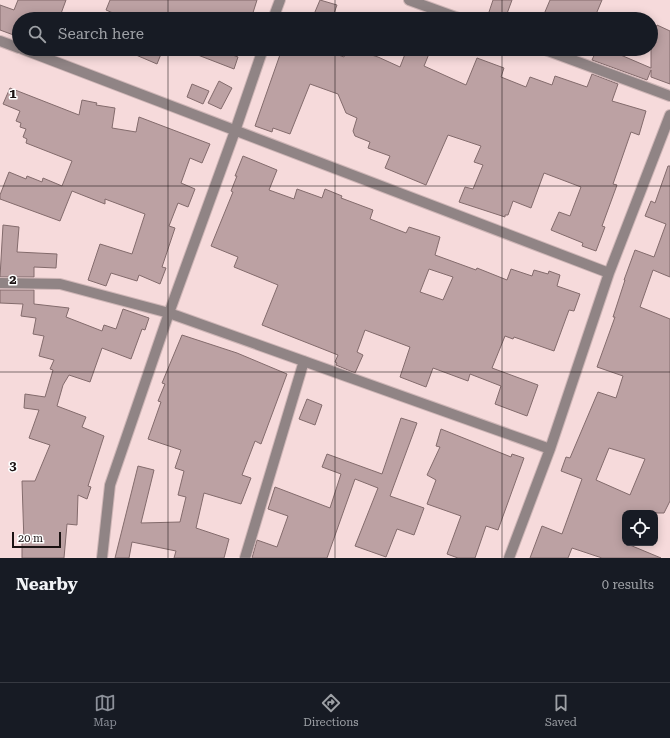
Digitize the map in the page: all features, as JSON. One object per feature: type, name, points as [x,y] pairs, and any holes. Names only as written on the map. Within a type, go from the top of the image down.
[{"type":"street","points":[[276,12],[280,0]]},
{"type":"street","points":[[410,0],[442,12]]},
{"type":"street","points":[[0,41],[12,45]]},
{"type":"street","points":[[40,56],[609,272]]},
{"type":"street","points":[[102,558],[110,484],[261,56]]},
{"type":"street","points":[[562,56],[670,96]]},
{"type":"street","points":[[509,558],[550,449],[609,272],[670,115]]},
{"type":"street","points":[[0,282],[60,284],[169,313],[550,449]]},
{"type":"street","points":[[245,558],[304,361]]},
{"type":"building","points":[[18,0],[66,0],[62,12],[12,12],[12,34],[0,30],[0,5],[14,10]]},
{"type":"building","points":[[110,0],[257,0],[253,12],[111,12],[106,10]]},
{"type":"building","points":[[320,0],[337,5],[334,12],[315,12]]},
{"type":"building","points":[[493,0],[512,0],[508,12],[489,12]]},
{"type":"building","points":[[550,0],[602,0],[597,12],[545,12]]},
{"type":"building","points":[[658,25],[670,31],[670,84],[651,77],[651,70],[647,80],[592,60],[594,56],[623,56],[651,68],[651,56],[658,56]]},
{"type":"building","points":[[138,56],[160,56],[157,64]]},
{"type":"building","points":[[200,56],[238,57],[234,69]]},
{"type":"building","points":[[280,56],[375,56],[400,67],[404,56],[428,56],[424,66],[466,85],[477,58],[504,68],[501,77],[526,87],[530,77],[552,85],[555,76],[587,87],[592,74],[618,84],[612,101],[646,111],[639,135],[631,132],[613,184],[617,185],[602,226],[605,227],[596,251],[582,246],[583,243],[551,230],[559,212],[570,216],[581,187],[544,173],[531,208],[513,201],[508,215],[505,215],[505,217],[459,202],[465,187],[473,189],[483,165],[474,162],[481,146],[448,135],[426,185],[385,168],[390,156],[368,148],[370,142],[355,136],[353,131],[357,118],[346,113],[338,94],[310,84],[290,134],[273,128],[272,132],[255,126]]},
{"type":"building","points":[[219,81],[232,88],[221,109],[208,103]]},
{"type":"building","points":[[192,84],[209,91],[203,104],[187,97]]},
{"type":"building","points":[[10,88],[79,115],[82,100],[97,103],[96,105],[115,108],[112,128],[136,132],[139,117],[210,144],[202,163],[190,158],[181,183],[195,189],[188,207],[178,203],[169,226],[175,228],[162,267],[166,268],[160,284],[139,275],[137,281],[111,273],[106,286],[88,280],[100,244],[132,254],[145,214],[105,199],[105,204],[72,191],[60,221],[0,199],[0,195],[9,172],[26,179],[27,176],[42,182],[43,178],[62,186],[72,161],[26,143],[27,139],[23,137],[26,129],[20,127],[21,123],[16,121],[20,111],[3,104]]},
{"type":"building","points":[[243,156],[277,170],[269,190],[294,199],[297,189],[322,198],[325,189],[342,196],[341,198],[373,210],[370,219],[406,233],[409,227],[440,237],[435,255],[476,270],[477,268],[507,280],[511,269],[532,276],[534,270],[548,274],[549,271],[560,275],[557,286],[580,294],[574,311],[569,310],[554,351],[514,337],[513,339],[505,336],[492,368],[538,385],[527,416],[495,404],[501,386],[470,374],[468,381],[433,368],[426,387],[400,377],[410,347],[365,330],[357,352],[363,355],[355,373],[336,365],[337,363],[335,362],[338,355],[262,325],[278,285],[234,267],[238,257],[211,246],[233,192],[231,191],[237,176],[235,176]],"holes":[[[429,269],[453,277],[443,300],[420,292]]]},
{"type":"building","points":[[668,166],[670,166],[670,277],[653,270],[640,307],[670,319],[670,501],[664,513],[658,513],[658,510],[622,510],[622,546],[632,546],[661,558],[602,558],[572,548],[568,558],[530,558],[542,526],[562,534],[582,479],[561,471],[566,457],[570,458],[598,392],[616,398],[623,376],[597,367],[615,317],[613,317],[635,250],[654,257],[666,224],[645,216],[651,201],[655,203]],"holes":[[[609,448],[645,459],[630,495],[596,480]]]},
{"type":"building","points":[[3,225],[19,227],[17,252],[57,254],[56,268],[34,267],[34,277],[0,277]]},
{"type":"building","points":[[0,290],[34,290],[34,304],[69,308],[66,317],[102,331],[104,325],[116,329],[123,309],[149,318],[145,330],[142,329],[131,359],[102,348],[90,382],[69,375],[63,385],[57,406],[86,417],[82,427],[104,436],[88,486],[91,487],[87,499],[78,495],[77,525],[67,524],[64,558],[22,558],[22,543],[24,543],[22,481],[35,481],[50,445],[29,438],[39,410],[24,408],[25,394],[45,397],[53,370],[50,369],[54,360],[39,356],[44,336],[33,334],[36,318],[21,316],[23,304],[0,303]]},
{"type":"building","points":[[182,335],[237,353],[287,374],[261,444],[255,441],[242,475],[251,478],[241,504],[204,493],[196,528],[229,539],[224,558],[174,558],[176,551],[132,542],[129,558],[115,558],[138,466],[154,470],[141,523],[180,522],[186,497],[178,495],[184,471],[175,468],[181,450],[148,439],[161,402],[158,401],[165,384],[162,383]]},
{"type":"building","points":[[307,399],[322,405],[315,425],[299,419]]},
{"type":"building","points":[[401,418],[417,423],[390,496],[424,508],[414,535],[397,529],[386,557],[355,546],[378,488],[355,479],[327,558],[252,558],[257,540],[277,547],[288,516],[268,509],[275,487],[330,508],[341,474],[322,467],[327,454],[382,474]]},
{"type":"building","points":[[441,429],[511,457],[512,454],[524,458],[498,530],[486,526],[475,558],[458,558],[447,554],[461,516],[427,504],[436,480],[427,475],[440,447],[436,446]]}]
